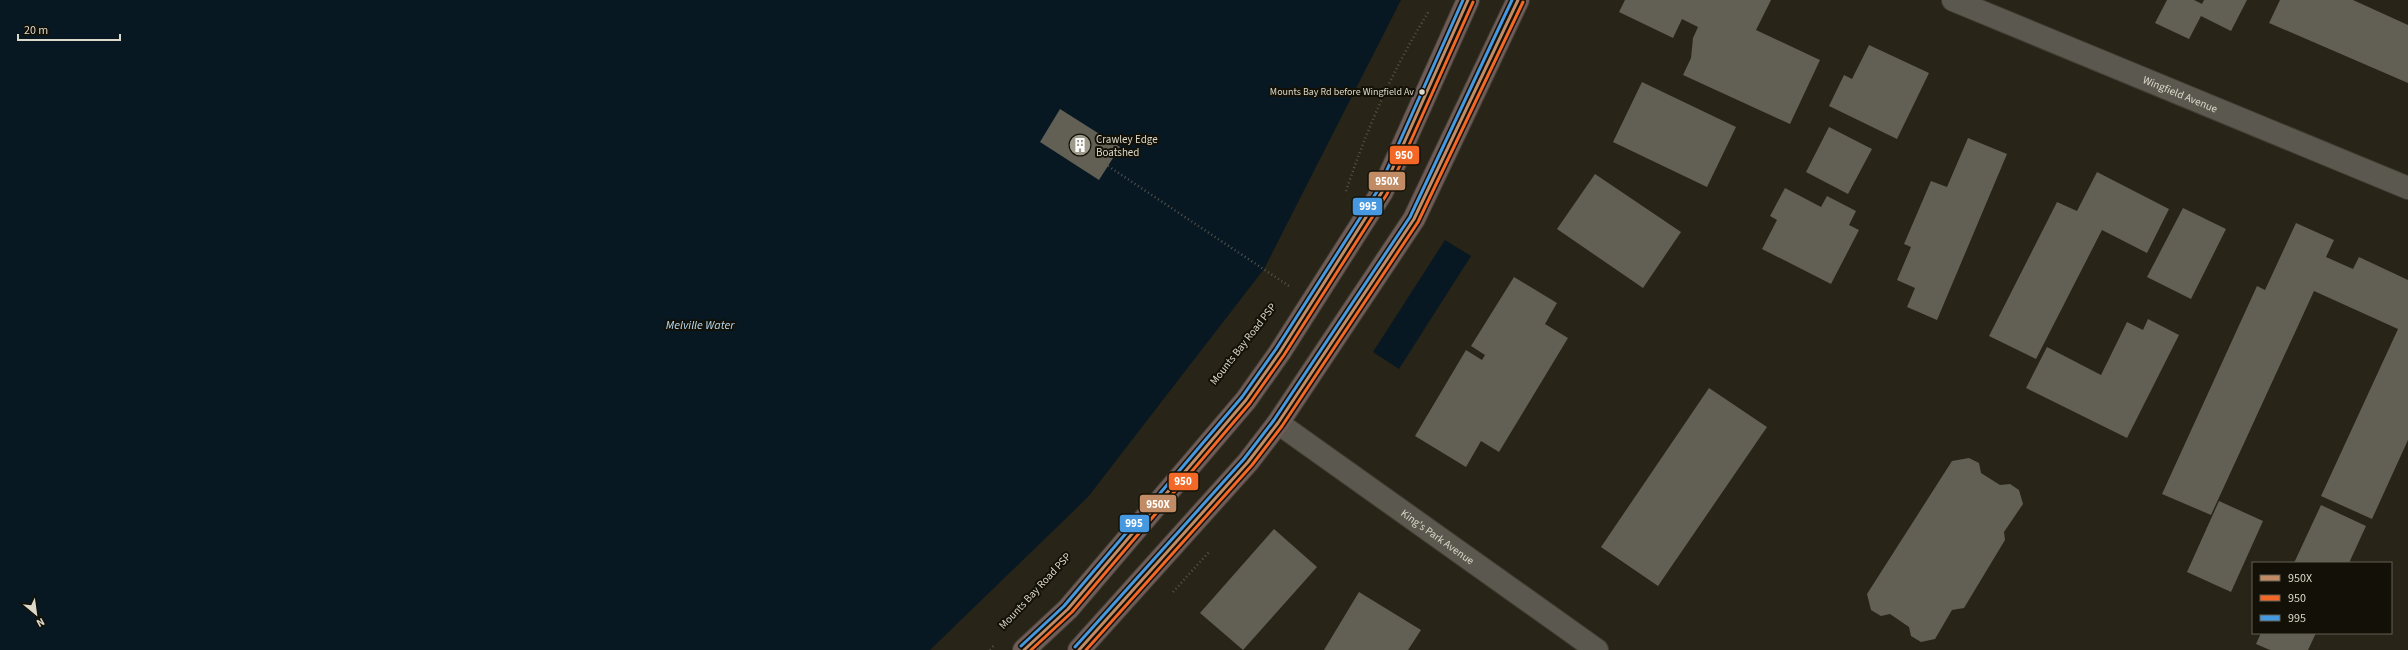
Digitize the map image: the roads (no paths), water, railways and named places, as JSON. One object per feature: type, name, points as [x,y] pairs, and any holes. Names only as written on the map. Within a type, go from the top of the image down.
[{"type":"highway","points":[[1024,650],[1068,609],[1246,400],[1280,352],[1382,192],[1468,0]]},
{"type":"highway","points":[[1079,650],[1248,462],[1278,423],[1414,219],[1518,0]]},
{"type":"street","name":"Wingfield Avenue","points":[[1953,0],[2408,188]]},
{"type":"street","name":"King's Park Avenue","points":[[1278,423],[1597,650]]},
{"type":"water","name":"Melville Water","points":[[0,0],[1401,0],[1264,269],[1088,497],[930,650],[0,650]]},
{"type":"water","points":[[1445,240],[1471,256],[1399,369],[1373,352]]},
{"type":"place","name":"Mounts Bay Rd before Wingfield Av","points":[[1422,92]]},
{"type":"place","name":"Crawley Edge Boatshed","points":[[1080,145]]}]
